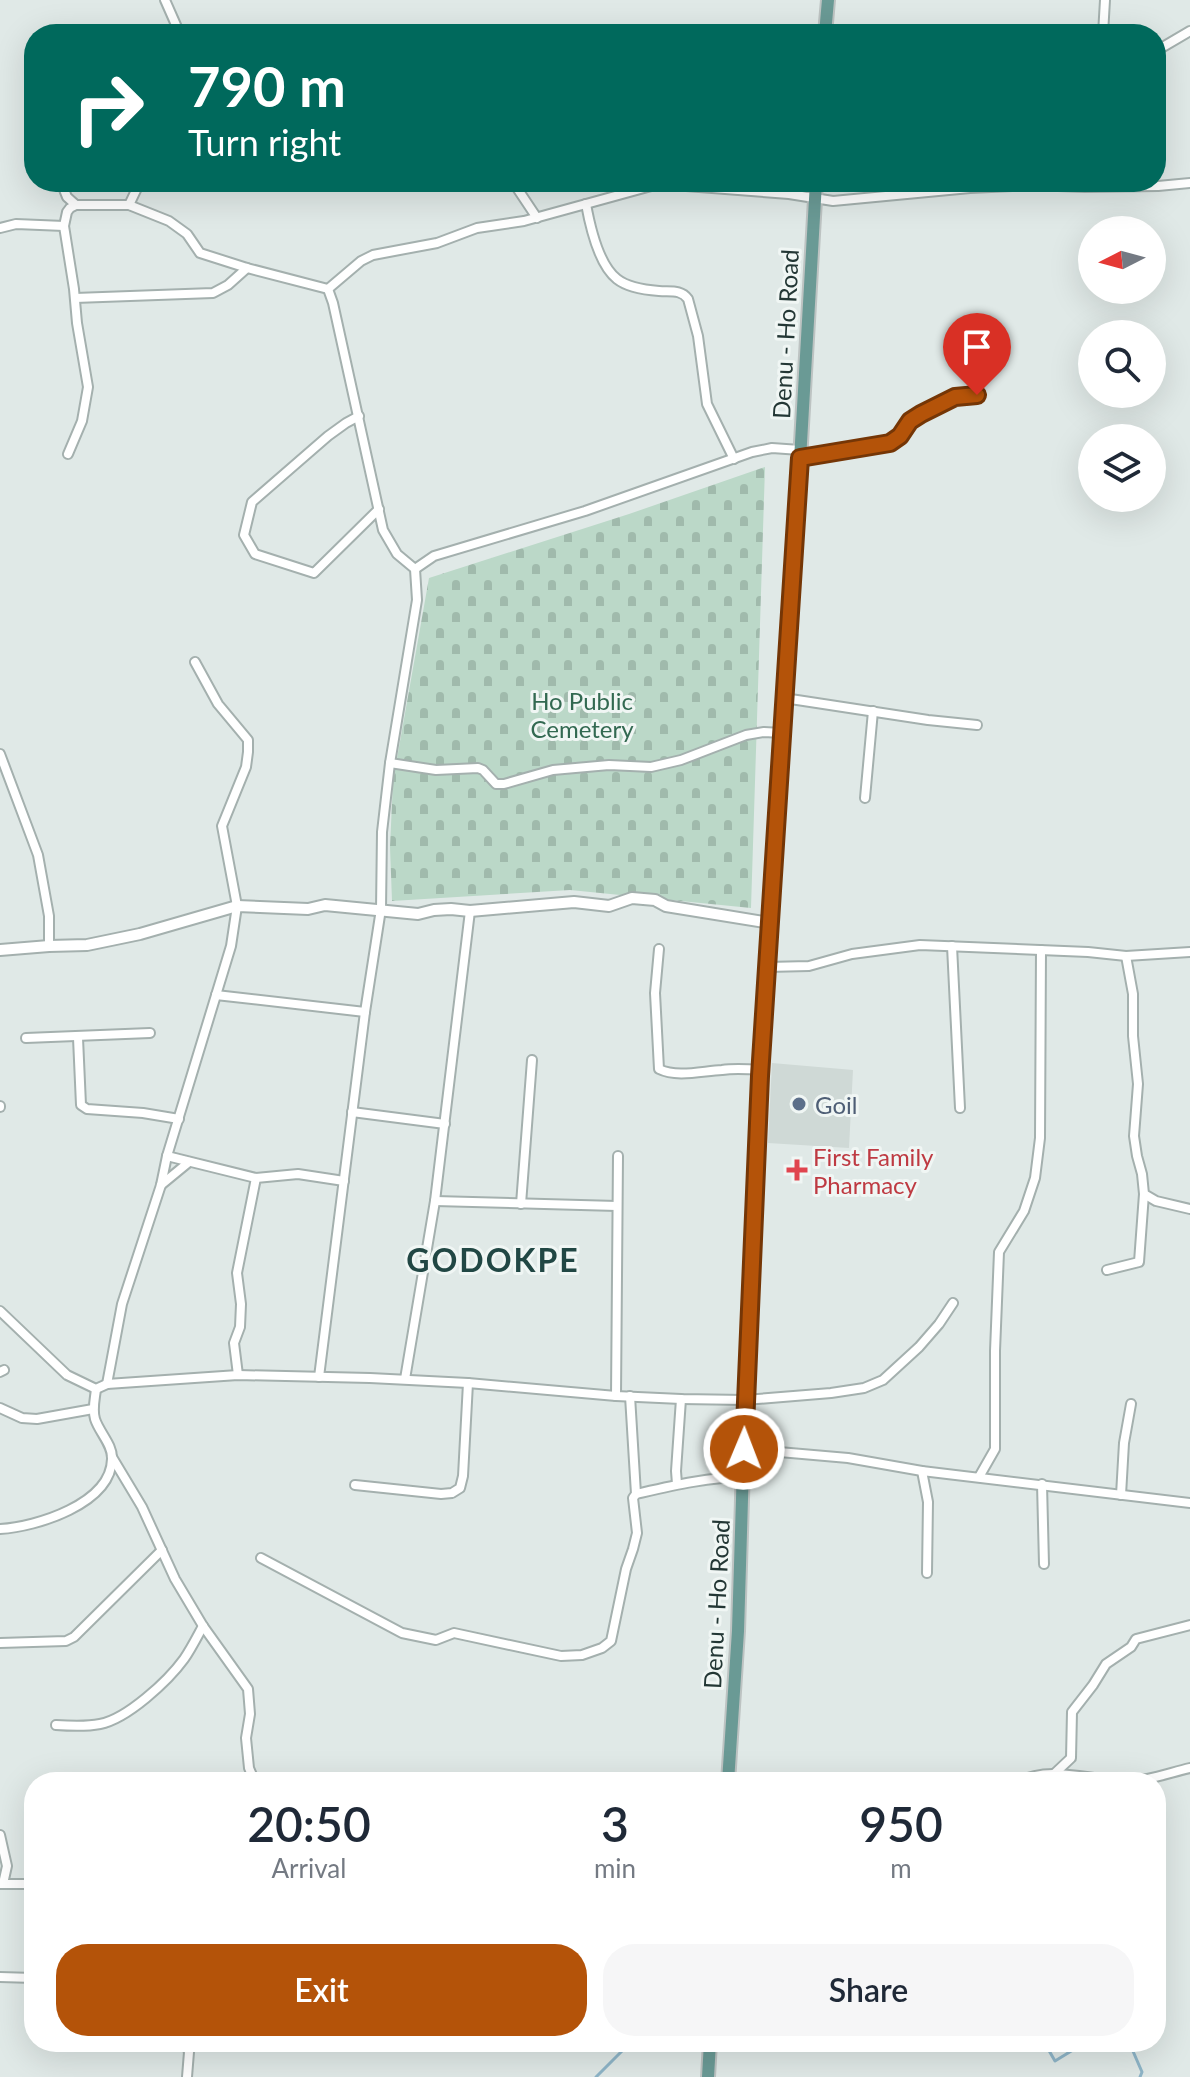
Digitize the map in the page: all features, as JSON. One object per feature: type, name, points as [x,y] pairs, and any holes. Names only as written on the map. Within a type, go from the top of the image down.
[{"type":"main road","points":[[826,24],[828,0]]},
{"type":"main road","name":"Denu - Ho Road","points":[[729,1772],[738,1631],[745,1400],[761,1070],[815,192]]},
{"type":"main road","points":[[708,2077],[709,2052]]},
{"type":"street","points":[[165,0],[176,24]]},
{"type":"street","points":[[1104,24],[1105,0]]},
{"type":"street","points":[[1166,45],[1190,31]]},
{"type":"street","points":[[1166,185],[1190,183]]},
{"type":"street","points":[[65,192],[76,205]]},
{"type":"street","points":[[129,205],[135,192]]},
{"type":"street","points":[[520,192],[537,218]]},
{"type":"street","points":[[328,289],[361,261],[373,255],[437,243],[477,228],[537,218],[621,192]]},
{"type":"street","points":[[763,192],[833,201],[928,192]]},
{"type":"street","points":[[586,204],[594,238],[606,267],[615,278],[655,291],[679,292],[688,299],[698,336],[707,404],[734,459]]},
{"type":"street","points":[[68,454],[82,421],[88,387],[64,226],[67,212],[76,205],[129,205],[169,221],[187,234],[200,253],[328,289]]},
{"type":"street","points":[[0,228],[16,224],[64,226]]},
{"type":"street","points":[[75,298],[213,293],[228,285],[247,268]]},
{"type":"street","points":[[319,1377],[381,909],[382,832],[390,763],[417,600],[415,569],[397,554],[383,530],[328,289]]},
{"type":"street","points":[[415,569],[434,556],[585,511],[772,448],[800,454],[890,443],[900,436],[910,421],[921,414],[955,397],[977,395]]},
{"type":"street","points":[[359,416],[328,436],[252,502],[244,535],[255,554],[314,573],[379,509]]},
{"type":"street","points":[[107,1384],[122,1304],[161,1185],[231,946],[237,906],[222,826],[246,767],[248,740],[218,704],[195,662]]},
{"type":"street","points":[[784,698],[977,725]]},
{"type":"street","points":[[865,798],[873,711]]},
{"type":"street","points":[[390,763],[436,770],[478,768],[496,784],[504,784],[553,770],[609,765],[651,767],[681,760],[746,735],[782,733]]},
{"type":"street","points":[[0,754],[38,855],[49,916],[49,946]]},
{"type":"street","points":[[0,950],[87,945],[140,934],[237,906],[308,909],[325,905],[418,914],[451,909],[470,911],[574,902],[609,906],[632,898],[770,923]]},
{"type":"street","points":[[405,1379],[435,1201],[470,911]]},
{"type":"street","points":[[767,967],[809,966],[852,954],[920,945],[1126,956],[1190,952]]},
{"type":"street","points":[[952,946],[960,1108]]},
{"type":"street","points":[[659,949],[655,993],[659,1069],[664,1072],[694,1073],[761,1070]]},
{"type":"street","points":[[979,1477],[995,1449],[999,1252],[1024,1211],[1035,1178],[1040,1138],[1041,950]]},
{"type":"street","points":[[1107,1270],[1139,1262],[1144,1194],[1134,1136],[1138,1084],[1133,994],[1126,956]]},
{"type":"street","points":[[216,995],[365,1012]]},
{"type":"street","points":[[26,1038],[150,1033]]},
{"type":"street","points":[[78,1038],[81,1105],[87,1109],[179,1119]]},
{"type":"street","points":[[521,1204],[532,1060]]},
{"type":"street","points":[[352,1112],[445,1124]]},
{"type":"street","points":[[167,1156],[256,1178],[298,1174],[344,1181]]},
{"type":"street","points":[[616,1396],[618,1156]]},
{"type":"street","points":[[161,1185],[189,1162]]},
{"type":"street","points":[[238,1375],[234,1343],[240,1327],[241,1304],[237,1273],[256,1178]]},
{"type":"street","points":[[1144,1194],[1156,1201],[1190,1209]]},
{"type":"street","points":[[435,1201],[617,1206]]},
{"type":"street","points":[[96,1389],[107,1384],[238,1375],[405,1379],[681,1399],[745,1400],[831,1393],[873,1386],[893,1372],[939,1324],[953,1303]]},
{"type":"street","points":[[0,1311],[67,1375],[96,1389]]},
{"type":"street","points":[[355,1485],[441,1494],[460,1488],[468,1383]]},
{"type":"street","points":[[96,1389],[93,1409],[112,1457],[142,1507],[175,1579],[203,1626],[248,1689],[250,1714],[246,1738],[251,1772]]},
{"type":"street","points":[[261,1558],[402,1633],[436,1640],[454,1633],[561,1656],[582,1655],[602,1648],[611,1641],[637,1533],[630,1396]]},
{"type":"street","points":[[677,1484],[681,1399]]},
{"type":"street","points":[[1121,1495],[1124,1443],[1131,1404]]},
{"type":"street","points":[[0,1408],[22,1418],[37,1419],[93,1409]]},
{"type":"street","points":[[744,1449],[848,1458],[922,1471],[1190,1503]]},
{"type":"street","points":[[0,1529],[35,1524],[87,1500],[107,1477],[112,1457]]},
{"type":"street","points":[[922,1471],[928,1502],[927,1573]]},
{"type":"street","points":[[636,1494],[721,1477],[744,1477]]},
{"type":"street","points":[[1042,1484],[1044,1564]]},
{"type":"street","points":[[0,1643],[66,1641],[74,1637],[162,1550]]},
{"type":"street","points":[[1056,1772],[1071,1758],[1072,1712],[1106,1664],[1131,1647],[1136,1639],[1190,1625]]},
{"type":"street","points":[[56,1725],[103,1724],[134,1706],[168,1678],[184,1659],[203,1626]]},
{"type":"street","points":[[1166,1774],[1190,1768]]},
{"type":"street","points":[[0,1835],[7,1866],[2,1884],[24,1884]]},
{"type":"street","points":[[0,1977],[24,1978]]},
{"type":"street","points":[[187,2077],[189,2052]]},
{"type":"shaded area","points":[[772,1063],[853,1070],[849,1148],[768,1143]]},
{"type":"green space","name":"Ho Public Cemetery","points":[[765,467],[751,908],[570,890],[392,901],[390,847],[393,781],[429,578]]},
{"type":"waterway","points":[[596,2077],[621,2052]]},
{"type":"waterway","points":[[1050,2052],[1055,2061],[1070,2052]]},
{"type":"waterway","points":[[1133,2052],[1142,2072],[1140,2077]]},
{"type":"place","name":"Goil","points":[[799,1104]]},
{"type":"place","name":"First Family Pharmacy","points":[[797,1170]]},
{"type":"district","name":"GODOKPE","points":[[493,1259]]},
{"type":"route","points":[[744,1449],[760,1076],[800,458],[890,443],[900,436],[910,421],[921,414],[955,397],[977,395]]}]
